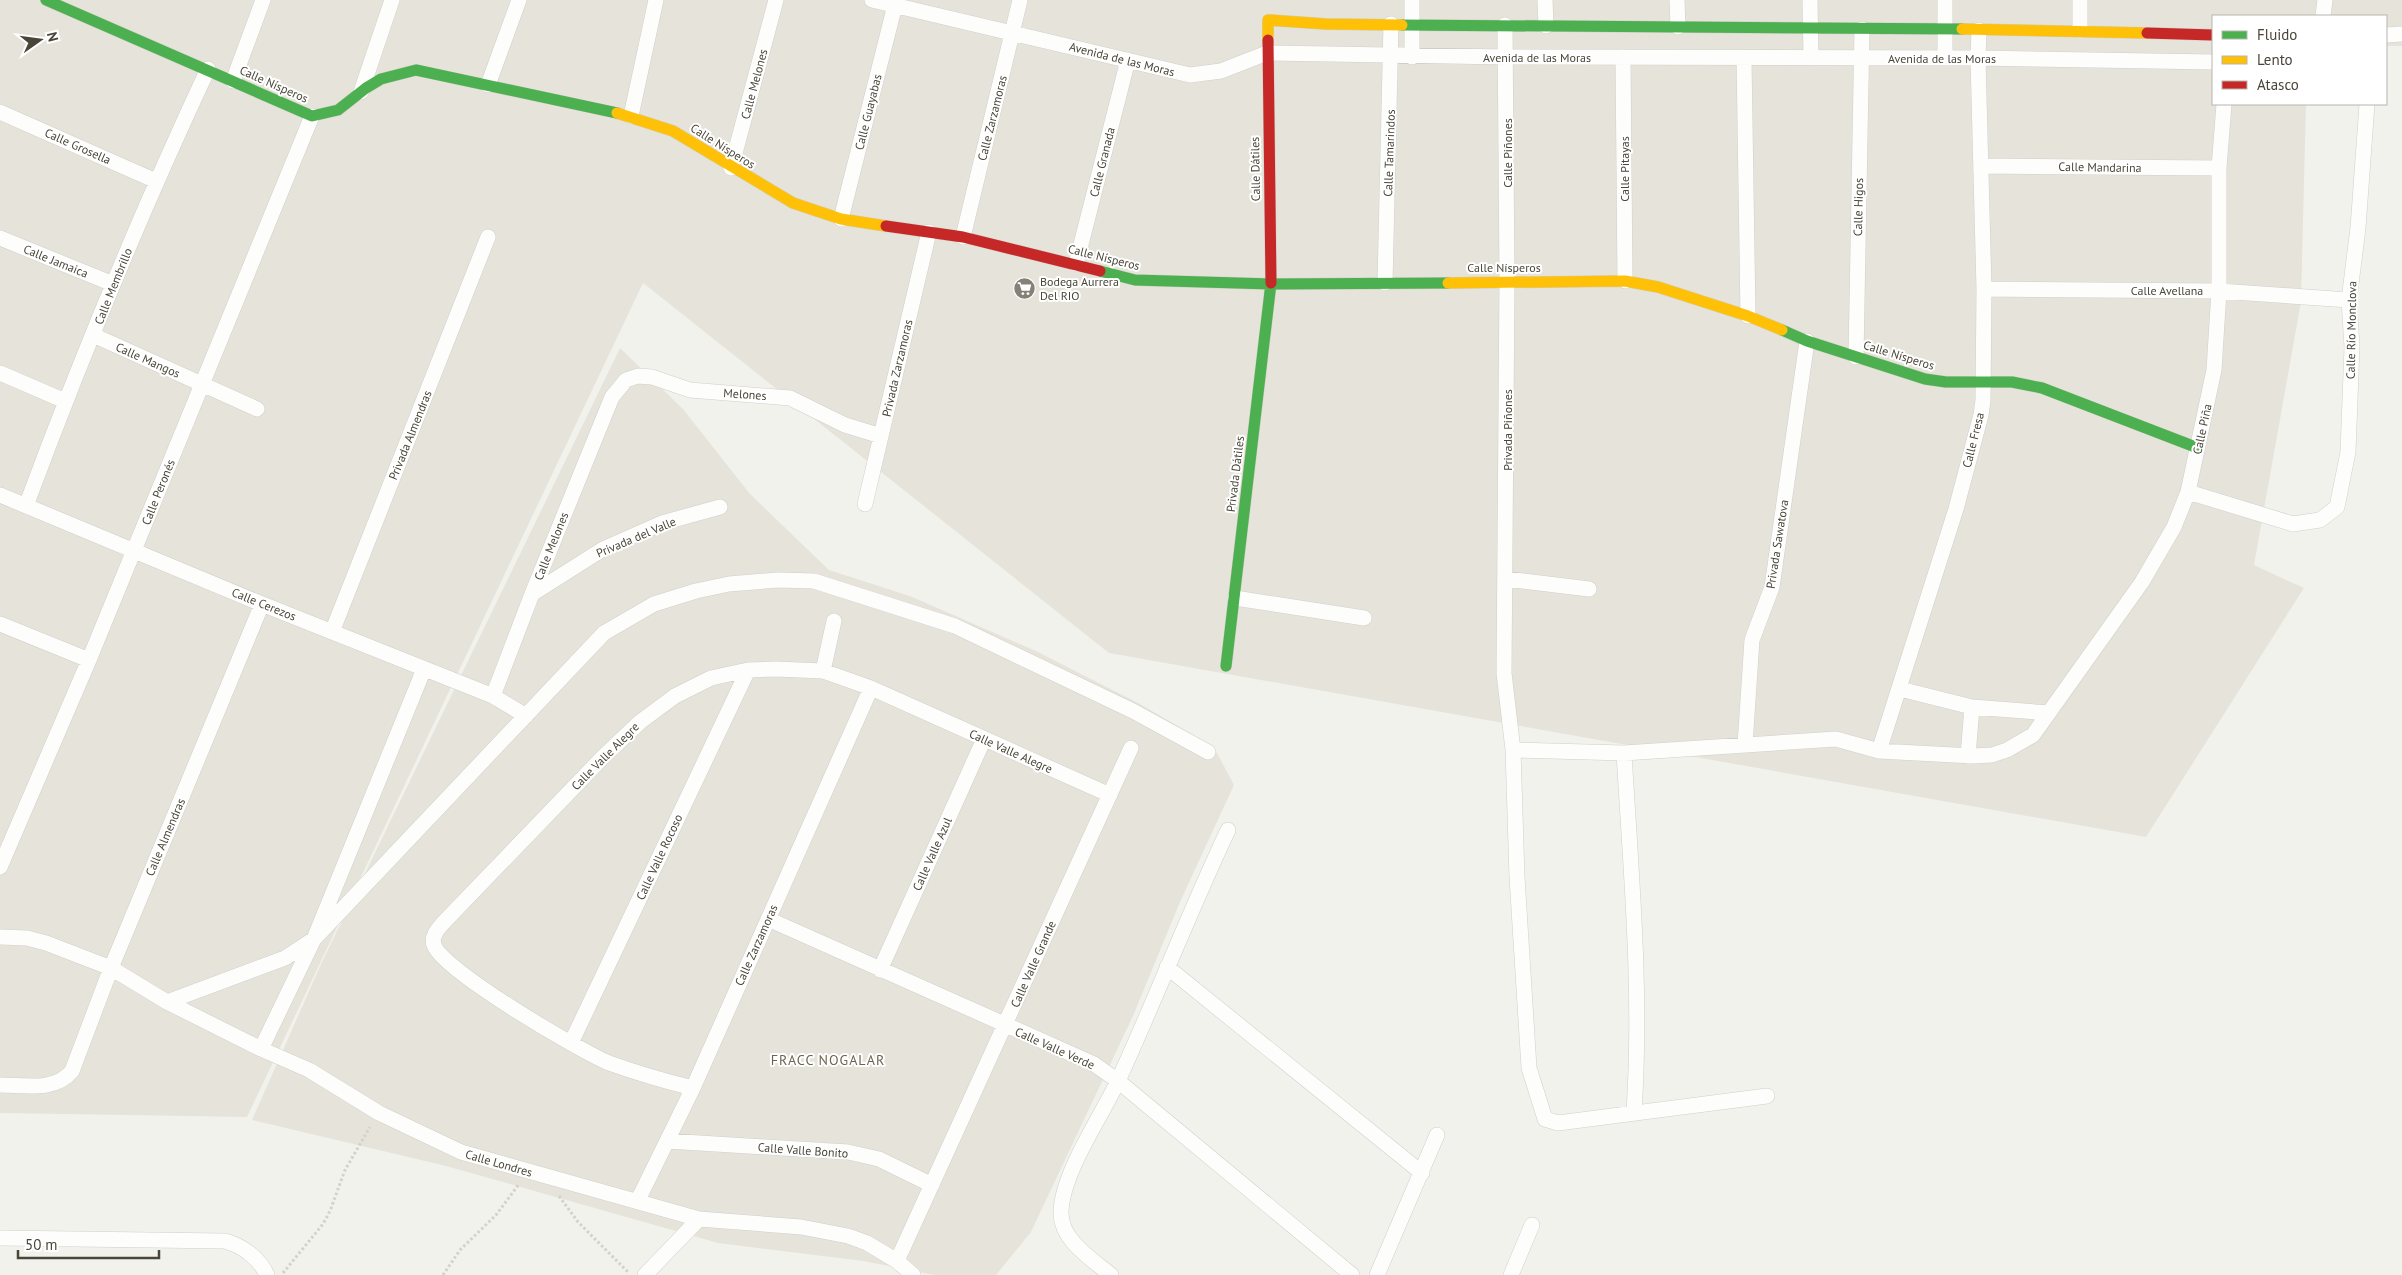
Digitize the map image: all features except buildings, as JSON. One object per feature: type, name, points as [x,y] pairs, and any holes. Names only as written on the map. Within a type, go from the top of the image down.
[{"type":"street","name":"Calle Nísperos","points":[[46,0],[208,69],[312,116],[324,115],[341,109],[360,92],[391,76],[415,69],[631,116],[673,131],[731,168],[793,203],[842,219],[963,237],[1135,280],[1271,284],[1624,281],[1658,286],[1748,316],[1807,341],[1925,378],[1954,382],[2012,382],[2042,388],[2198,448]]},
{"type":"street","points":[[233,81],[264,0]]},
{"type":"street","points":[[360,92],[392,0]]},
{"type":"street","points":[[488,85],[519,0]]},
{"type":"street","points":[[631,116],[656,0]]},
{"type":"street","name":"Calle Melones","points":[[731,168],[776,0]]},
{"type":"street","name":"Avenida de las Moras","points":[[872,0],[1128,60],[1166,71],[1203,75],[1222,71],[1267,53],[1391,56],[1978,58],[2212,62]]},
{"type":"street","name":"Calle Zarzamoras","points":[[963,237],[1020,0]]},
{"type":"street","points":[[1412,0],[1412,56]]},
{"type":"street","points":[[1545,0],[1546,26]]},
{"type":"street","points":[[1677,0],[1678,27]]},
{"type":"street","points":[[1810,0],[1811,58]]},
{"type":"street","points":[[1944,58],[1946,30],[1945,0]]},
{"type":"street","points":[[2080,0],[2080,30]]},
{"type":"street","points":[[2323,15],[2325,0]]},
{"type":"street","name":"Calle Guayabas","points":[[842,219],[895,5]]},
{"type":"street","name":"Calle Dátiles","points":[[1271,284],[1268,20],[1326,24],[1391,24]]},
{"type":"street","points":[[1391,24],[2080,30],[2212,35]]},
{"type":"street","name":"Calle Tamarindos","points":[[1385,283],[1391,24]]},
{"type":"street","name":"Calle Piñones","points":[[1506,25],[1507,281]]},
{"type":"street","name":"Calle Higos","points":[[1856,356],[1862,29]]},
{"type":"street","name":"Calle Fresa","points":[[1879,751],[1956,510],[1980,415],[1984,289],[1978,58],[1979,30]]},
{"type":"street","points":[[2387,35],[2402,34]]},
{"type":"street","name":"Calle Pitayas","points":[[1623,57],[1624,281]]},
{"type":"street","points":[[1744,58],[1748,316]]},
{"type":"street","name":"Calle Granada","points":[[1076,264],[1128,60]]},
{"type":"street","name":"Calle Membrillo","points":[[26,506],[65,401],[156,180],[208,69]]},
{"type":"street","name":"Calle Piña","points":[[1513,750],[1624,753],[1836,739],[1879,751],[1968,756],[1992,755],[2021,744],[2033,735],[2142,582],[2174,527],[2188,492],[2214,370],[2219,291],[2219,168],[2224,105]]},
{"type":"street","name":"Calle Río Monclova","points":[[2188,492],[2293,524],[2320,520],[2337,507],[2348,452],[2352,347],[2349,300],[2358,228],[2367,105]]},
{"type":"street","name":"Calle Grosella","points":[[0,112],[156,180]]},
{"type":"street","name":"Calle Peronés","points":[[0,867],[89,660],[312,116]]},
{"type":"street","name":"Calle Mandarina","points":[[1981,166],[2219,168]]},
{"type":"street","name":"Privada Zarzamoras","points":[[865,504],[929,232]]},
{"type":"street","name":"Calle Jamaica","points":[[0,238],[113,284]]},
{"type":"street","name":"Privada Almendras","points":[[332,632],[488,238]]},
{"type":"street","name":"Privada Piñones","points":[[1507,281],[1504,673],[1513,750],[1517,878],[1529,1068],[1541,1110],[1545,1119],[1558,1123],[1634,1111],[1767,1096]]},
{"type":"street","name":"Privada Dátiles","points":[[1226,666],[1271,284]]},
{"type":"street","name":"Calle Avellana","points":[[1984,289],[2219,291],[2349,300]]},
{"type":"street","name":"Calle Mangos","points":[[92,335],[257,410]]},
{"type":"street","name":"Privada Sawatova","points":[[1745,745],[1752,640],[1772,587],[1807,341]]},
{"type":"street","points":[[0,373],[65,401]]},
{"type":"street","name":"Melones","points":[[612,397],[626,380],[638,376],[652,377],[690,390],[790,398],[845,425],[881,436]]},
{"type":"street","name":"Calle Melones","points":[[493,696],[612,397]]},
{"type":"street","name":"Calle Cerezos","points":[[0,495],[262,604],[493,696],[526,716]]},
{"type":"street","name":"Privada del Valle","points":[[532,594],[603,549],[662,523],[720,506]]},
{"type":"street","points":[[1506,579],[1589,589]]},
{"type":"street","points":[[167,1002],[284,958],[314,940],[604,633],[654,604],[696,591],[729,584],[778,580],[814,581],[955,626],[1132,711],[1208,752]]},
{"type":"street","points":[[1235,598],[1364,618]]},
{"type":"street","name":"Calle Almendras","points":[[0,1085],[40,1086],[53,1084],[66,1078],[72,1071],[111,968],[262,604]]},
{"type":"street","points":[[823,672],[834,621]]},
{"type":"street","points":[[0,624],[89,660]]},
{"type":"street","points":[[261,1049],[314,940],[424,668]]},
{"type":"street","name":"Calle Valle Alegre","points":[[692,1088],[607,1062],[571,1043],[453,969],[437,952],[433,940],[435,934],[602,758],[640,722],[675,696],[711,678],[748,670],[776,669],[823,672],[870,688],[1110,795]]},
{"type":"street","name":"Calle Valle Rocoso","points":[[571,1043],[748,670]]},
{"type":"street","name":"Calle Zarzamoras","points":[[638,1200],[692,1088],[870,688]]},
{"type":"street","points":[[1900,689],[1972,708],[2049,712]]},
{"type":"street","points":[[1968,756],[1972,708]]},
{"type":"street","name":"Calle Valle Azul","points":[[880,970],[984,738]]},
{"type":"street","name":"Calle Valle Grande","points":[[898,1261],[1131,748]]},
{"type":"street","points":[[1624,753],[1632,847],[1637,1067],[1634,1111]]},
{"type":"street","points":[[1112,1275],[1078,1247],[1063,1225],[1061,1213],[1064,1194],[1075,1165],[1118,1081],[1228,830]]},
{"type":"street","name":"Calle Valle Verde","points":[[768,919],[1094,1064],[1118,1081],[1352,1275]]},
{"type":"street","name":"Calle Londres","points":[[0,937],[27,938],[46,943],[111,968],[167,1002],[261,1049],[309,1070],[378,1113],[461,1152],[550,1178],[638,1200],[699,1219],[801,1227],[832,1233],[867,1243],[898,1261],[913,1275]]},
{"type":"street","points":[[1167,967],[1422,1173]]},
{"type":"street","points":[[1376,1275],[1437,1135]]},
{"type":"street","name":"Calle Valle Bonito","points":[[667,1141],[848,1152],[878,1160],[932,1185]]},
{"type":"street","points":[[645,1275],[699,1219]]},
{"type":"street","points":[[1511,1275],[1532,1225]]},
{"type":"street","points":[[0,1238],[225,1241],[236,1244],[253,1256],[260,1262],[267,1275]]},
{"type":"path","points":[[281,1275],[323,1224],[330,1211],[345,1170],[378,1113]]},
{"type":"path","points":[[443,1275],[460,1250],[496,1215],[528,1172]]},
{"type":"path","points":[[550,1178],[562,1201],[578,1222],[631,1275]]},
{"type":"shaded area","points":[[0,0],[2402,0],[2402,46],[2387,46],[2387,15],[2212,15],[2212,105],[2306,105],[2301,302],[2254,565],[2304,588],[2146,837],[1109,653],[643,283],[247,1117],[0,1113]]},
{"type":"shaded area","name":"FRACC NOGALAR","points":[[620,348],[683,409],[750,494],[829,570],[910,596],[1036,651],[1140,704],[1193,735],[1217,753],[1234,785],[1180,902],[1133,1016],[1031,1232],[996,1275],[934,1275],[863,1261],[718,1243],[446,1166],[252,1120],[321,964]]},
{"type":"traffic: fast","points":[[46,0],[312,116],[338,110],[381,79],[416,70],[617,113]]},
{"type":"traffic: fast","points":[[1402,25],[1962,29]]},
{"type":"traffic: fast","points":[[1100,271],[1135,280],[1271,284],[1448,283]]},
{"type":"traffic: fast","points":[[1226,666],[1271,283]]},
{"type":"traffic: fast","points":[[1782,330],[1807,341],[1925,379],[1946,382],[2012,382],[2042,388],[2198,448]]},
{"type":"traffic: slow","points":[[1268,40],[1268,20],[1326,24],[1402,25]]},
{"type":"traffic: slow","points":[[1962,29],[2147,33]]},
{"type":"traffic: slow","points":[[617,113],[673,131],[793,203],[841,219],[886,226]]},
{"type":"traffic: slow","points":[[1448,283],[1625,281],[1658,287],[1748,316],[1782,330]]},
{"type":"traffic: jam","points":[[2147,33],[2212,35]]},
{"type":"traffic: jam","points":[[1268,40],[1271,283]]},
{"type":"traffic: jam","points":[[886,226],[963,237],[1100,271]]},
{"type":"place","name":"Bodega Aurrera Del RIO","points":[[1024,288]]},
{"type":"district","name":"FRACC NOGALAR","points":[[828,1060]]}]
